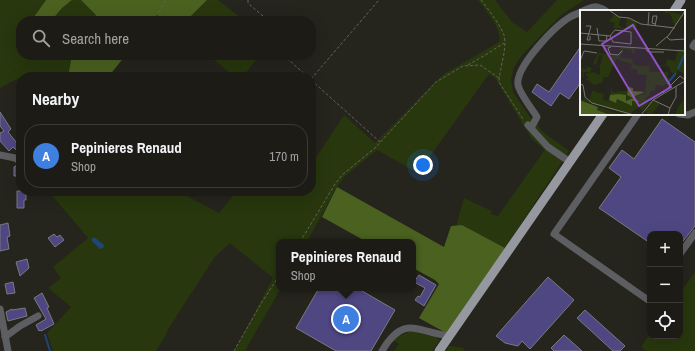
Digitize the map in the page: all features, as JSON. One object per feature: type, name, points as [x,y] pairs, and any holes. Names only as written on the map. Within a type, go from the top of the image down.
[{"type":"main road","points":[[675,10],[681,0]]},
{"type":"main road","points":[[439,351],[602,115]]},
{"type":"street","points":[[584,10],[591,7],[598,7],[604,10]]},
{"type":"street","points":[[570,162],[548,147],[529,126],[537,117],[518,85],[519,77],[524,66],[533,54],[555,30],[570,17],[580,12]]},
{"type":"street","points":[[695,43],[693,46],[695,47]]},
{"type":"street","points":[[685,114],[695,112]]},
{"type":"street","points":[[637,115],[554,234],[647,299]]},
{"type":"street","points":[[0,156],[16,159]]},
{"type":"street","points":[[683,250],[695,233]]},
{"type":"street","points":[[0,309],[8,351]]},
{"type":"street","points":[[5,337],[20,326],[38,316]]},
{"type":"street","points":[[382,351],[387,342],[395,333],[404,328],[413,327],[450,336]]},
{"type":"path","points":[[159,12],[166,0]]},
{"type":"path","points":[[248,0],[248,3],[263,16]]},
{"type":"path","points":[[316,73],[379,0]]},
{"type":"path","points":[[481,0],[504,36],[499,82],[529,126]]},
{"type":"path","points":[[467,66],[504,42]]},
{"type":"path","points":[[289,60],[303,72]]},
{"type":"path","points":[[302,239],[335,184],[380,142],[436,82],[463,66],[480,65],[499,78]]},
{"type":"path","points":[[316,84],[380,142]]},
{"type":"path","points":[[234,351],[276,281]]},
{"type":"green space","points":[[0,0],[46,0],[35,16],[16,16],[16,60],[71,60],[69,72],[16,72],[16,80],[0,88]]},
{"type":"green space","points":[[46,0],[72,0],[55,16],[35,16]]},
{"type":"green space","points":[[72,0],[81,0],[97,15],[55,16]]},
{"type":"green space","points":[[81,0],[207,0],[191,16],[95,16]]},
{"type":"green space","points":[[207,0],[218,0],[239,16],[191,16]]},
{"type":"green space","points":[[478,0],[495,0],[512,22],[527,32],[557,0],[584,0],[561,15],[522,55],[514,67],[511,79],[513,92],[530,117],[543,132],[569,151],[505,248],[462,225],[456,226],[464,198],[492,211],[491,214],[498,216],[544,151],[531,138],[495,78],[489,74],[418,173],[377,150],[345,176],[337,187],[309,239],[276,239],[276,291],[279,291],[245,351],[234,351],[273,278],[230,243],[214,258],[167,331],[156,351],[53,351],[47,333],[71,307],[48,288],[61,278],[53,267],[88,238],[52,196],[187,196],[219,213],[233,196],[316,196],[316,157],[344,115],[375,143],[444,74],[499,42],[500,37],[496,26]]},
{"type":"green space","points":[[71,60],[122,60],[112,72],[69,72]]},
{"type":"green space","points":[[214,60],[255,60],[247,72],[229,72]]},
{"type":"green space","points":[[337,187],[444,247],[451,226],[462,225],[505,248],[446,333],[419,318],[439,284],[435,280],[416,270],[416,239],[362,239],[322,217]]},
{"type":"green space","points":[[695,272],[695,351],[646,351],[641,347],[647,338],[683,339],[683,289]]},
{"type":"green space","points":[[411,331],[436,337],[440,340],[432,351],[394,351],[399,344],[393,340]]},
{"type":"green space","points":[[449,346],[464,348],[463,351],[446,351]]},
{"type":"water","points":[[94,237],[104,245],[103,248],[100,249],[91,240]]},
{"type":"building","points":[[580,47],[580,83],[569,99],[560,93],[551,106],[532,92],[537,84],[549,92]]},
{"type":"building","points":[[0,112],[11,129],[8,132],[16,142],[16,150],[13,147],[9,151],[0,141],[0,133],[4,131],[0,126]]},
{"type":"building","points":[[662,119],[695,142],[695,226],[683,241],[683,231],[647,231],[647,241],[599,208],[621,177],[609,168],[622,150],[634,159]]},
{"type":"building","points":[[16,166],[16,176],[14,176],[14,167]]},
{"type":"building","points":[[17,196],[26,196],[26,200],[24,200],[24,208],[17,208]]},
{"type":"building","points":[[8,223],[10,236],[7,237],[9,249],[0,251],[0,225]]},
{"type":"building","points":[[54,234],[57,237],[60,235],[64,240],[55,247],[48,238]]},
{"type":"building","points":[[27,259],[29,268],[20,276],[16,262]]},
{"type":"building","points":[[419,275],[436,285],[424,306],[415,300],[418,296],[420,297],[425,288],[416,283],[416,279]]},
{"type":"building","points":[[548,277],[574,300],[530,349],[522,341],[518,346],[505,343],[496,336]]},
{"type":"building","points":[[13,282],[15,293],[7,294],[5,284]]},
{"type":"building","points":[[317,291],[362,291],[395,310],[371,351],[336,351],[296,328]]},
{"type":"building","points":[[42,293],[49,307],[47,308],[54,324],[39,331],[36,325],[46,319],[34,298]]},
{"type":"building","points":[[25,308],[27,316],[8,321],[6,312],[12,309]]},
{"type":"building","points":[[585,310],[625,346],[620,351],[613,351],[577,318]]},
{"type":"building","points":[[564,335],[582,351],[554,351],[551,348]]},
{"type":"waterway","points":[[45,335],[50,351]]},
{"type":"place","name":"Pepinieres Renaud","points":[[346,319]]}]
